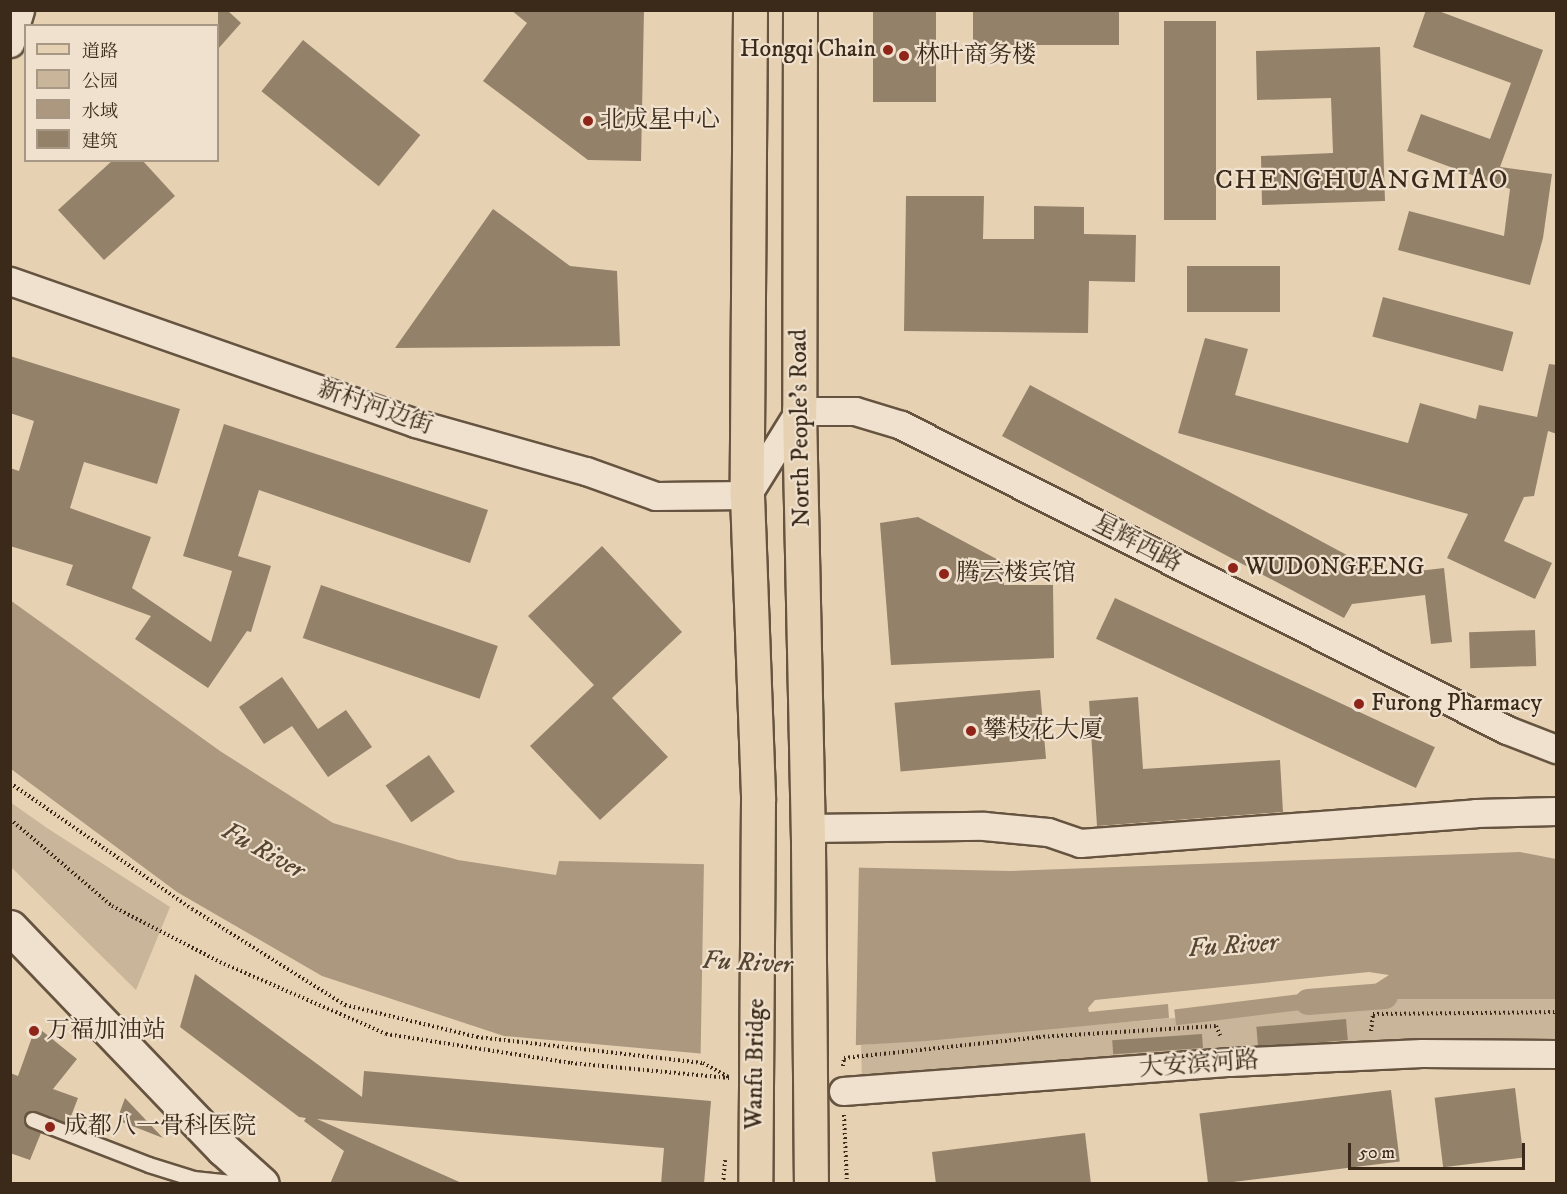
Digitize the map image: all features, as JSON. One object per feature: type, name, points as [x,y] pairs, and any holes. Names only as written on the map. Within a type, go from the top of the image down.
[{"type":"main road","name":"North People's Road","points":[[750,10],[747,495],[759,800]]},
{"type":"main road","name":"North People's Road","points":[[800,10],[799,411],[808,837]]},
{"type":"main road","name":"Wanfu Bridge","points":[[755,1184],[759,800]]},
{"type":"main road","points":[[808,837],[811,1184]]},
{"type":"street","points":[[10,43],[20,10]]},
{"type":"street","name":"新村河边街","points":[[10,281],[415,423],[586,471],[656,496],[747,495]]},
{"type":"street","points":[[747,495],[799,411]]},
{"type":"street","name":"星辉西路","points":[[799,411],[855,411],[901,425],[1507,730],[1557,749]]},
{"type":"street","points":[[808,837],[984,826],[1048,832],[1080,843],[1476,813],[1557,811]]},
{"type":"street","points":[[10,927],[223,1149],[262,1184]]},
{"type":"street","name":"大安滨河路","points":[[843,1091],[1230,1062],[1367,1055],[1557,1054]]},
{"type":"lane","points":[[33,1120],[160,1169],[194,1179],[242,1184]]},
{"type":"path","points":[[10,783],[192,909],[345,1005],[477,1037],[703,1063],[729,1078]]},
{"type":"path","points":[[10,819],[112,906],[220,962],[386,1034],[571,1063],[729,1078]]},
{"type":"path","points":[[1367,1055],[1373,1014],[1557,1012]]},
{"type":"path","points":[[847,1184],[844,1058],[1039,1037],[1216,1026],[1230,1062]]},
{"type":"path","points":[[729,1078],[729,1090]]},
{"type":"path","points":[[723,1184],[725,1148]]},
{"type":"green space","points":[[10,802],[170,907],[136,990],[11,867]]},
{"type":"green space","points":[[1512,997],[1556,999],[1556,1049],[862,1081],[861,1045],[1394,999]]},
{"type":"water","name":"Fu River","points":[[10,600],[220,751],[333,823],[458,860],[556,875],[559,861],[1010,871],[1520,852],[1556,859],[1556,999],[1394,999],[1351,1004],[1351,988],[1375,984],[1389,975],[1369,972],[1095,1000],[1088,1008],[1089,1012],[1168,1004],[1169,1018],[926,1041],[706,1054],[504,1036],[322,976],[177,892],[11,769]]},
{"type":"water","points":[[1341,989],[1343,1005],[1176,1025],[1174,1009]]},
{"type":"pier","points":[[704,861],[859,864],[856,1060],[701,1057]]},
{"type":"building","points":[[218,10],[227,10],[241,23],[219,48],[219,24]]},
{"type":"building","name":"北成星中心","points":[[511,10],[644,10],[641,161],[588,160],[483,81],[527,23]]},
{"type":"building","name":"林叶商务楼","points":[[873,10],[936,10],[936,102],[873,102]]},
{"type":"building","points":[[973,10],[1119,10],[1119,45],[973,45]]},
{"type":"building","points":[[1426,10],[1436,10],[1543,50],[1500,167],[1552,174],[1543,238],[1530,285],[1398,250],[1409,211],[1504,236],[1510,189],[1407,151],[1421,114],[1490,139],[1511,83],[1413,47]]},
{"type":"building","points":[[1164,21],[1216,21],[1216,220],[1164,220]]},
{"type":"building","points":[[303,40],[420,135],[379,186],[261,91]]},
{"type":"building","points":[[1380,47],[1385,201],[1262,205],[1261,156],[1333,153],[1331,98],[1257,100],[1256,51]]},
{"type":"building","points":[[111,162],[144,162],[175,196],[104,260],[58,210]]},
{"type":"building","points":[[906,196],[984,196],[983,239],[1034,239],[1034,206],[1084,207],[1084,234],[1136,235],[1135,282],[1089,281],[1088,333],[904,331]]},
{"type":"building","points":[[493,209],[570,266],[617,271],[620,346],[395,348]]},
{"type":"building","points":[[1187,266],[1280,266],[1280,312],[1187,312]]},
{"type":"building","points":[[1383,297],[1513,332],[1503,372],[1372,337]]},
{"type":"building","points":[[1205,338],[1248,349],[1235,395],[1408,443],[1420,403],[1476,419],[1479,405],[1537,417],[1549,364],[1557,365],[1557,434],[1548,431],[1534,496],[1524,497],[1504,541],[1552,563],[1535,599],[1447,558],[1468,514],[1178,433]]},
{"type":"building","points":[[10,356],[180,409],[157,484],[84,462],[70,508],[151,537],[132,588],[211,642],[232,571],[183,556],[224,424],[488,510],[470,563],[259,490],[238,556],[271,566],[251,632],[247,631],[208,688],[135,639],[151,616],[66,585],[73,565],[10,546],[10,468],[19,471],[34,421],[10,413]]},
{"type":"building","points":[[1030,385],[1384,575],[1444,568],[1452,642],[1431,644],[1425,595],[1352,604],[1344,618],[1002,436]]},
{"type":"building","name":"腾云楼宾馆","points":[[918,517],[1004,563],[1004,585],[1053,585],[1054,658],[891,665],[880,523]]},
{"type":"building","points":[[602,546],[682,632],[612,698],[668,757],[600,820],[530,746],[594,685],[528,616]]},
{"type":"building","points":[[321,585],[498,646],[480,699],[303,638]]},
{"type":"building","points":[[1115,598],[1435,747],[1416,788],[1096,639]]},
{"type":"building","points":[[1535,630],[1536,666],[1470,668],[1469,632]]},
{"type":"building","points":[[282,677],[318,729],[346,710],[372,747],[328,777],[292,726],[264,744],[239,707]]},
{"type":"building","name":"攀枝花大厦","points":[[1040,690],[1046,759],[901,771],[895,703]]},
{"type":"building","points":[[1138,697],[1143,769],[1280,760],[1283,812],[1097,826],[1089,701]]},
{"type":"building","points":[[429,755],[455,792],[411,822],[386,785]]},
{"type":"building","points":[[195,974],[362,1097],[364,1071],[711,1101],[704,1184],[661,1184],[664,1148],[317,1119],[464,1184],[330,1184],[344,1151],[304,1121],[306,1118],[299,1117],[180,1027]]},
{"type":"building","points":[[1346,1019],[1348,1040],[1258,1048],[1256,1027]]},
{"type":"building","points":[[36,1026],[77,1059],[53,1089],[78,1098],[68,1124],[36,1112],[27,1113],[26,1125],[41,1133],[30,1160],[10,1153],[10,1073],[18,1076]]},
{"type":"building","points":[[1202,1034],[1203,1048],[1113,1054],[1112,1040]]},
{"type":"building","points":[[1515,1088],[1524,1157],[1443,1167],[1435,1098]]},
{"type":"building","points":[[1391,1090],[1400,1161],[1208,1184],[1199,1114]]},
{"type":"building","points":[[125,1098],[163,1138],[117,1120]]},
{"type":"building","points":[[1085,1133],[1091,1184],[936,1184],[932,1152]]},
{"type":"waterway","points":[[1308,1002],[1385,996]]},
{"type":"place","name":"Hongqi Chain","points":[[888,50]]},
{"type":"place","name":"林叶商务楼","points":[[904,56]]},
{"type":"place","name":"北成星中心","points":[[588,121]]},
{"type":"place","name":"WUDONGFENG","points":[[1233,568]]},
{"type":"place","name":"腾云楼宾馆","points":[[944,574]]},
{"type":"place","name":"Furong Pharmacy","points":[[1359,704]]},
{"type":"place","name":"攀枝花大厦","points":[[971,731]]},
{"type":"place","name":"万福加油站","points":[[34,1031]]},
{"type":"place","name":"成都八一骨科医院","points":[[50,1127]]},
{"type":"district","name":"CHENGHUANGMIAO","points":[[1362,181]]}]
